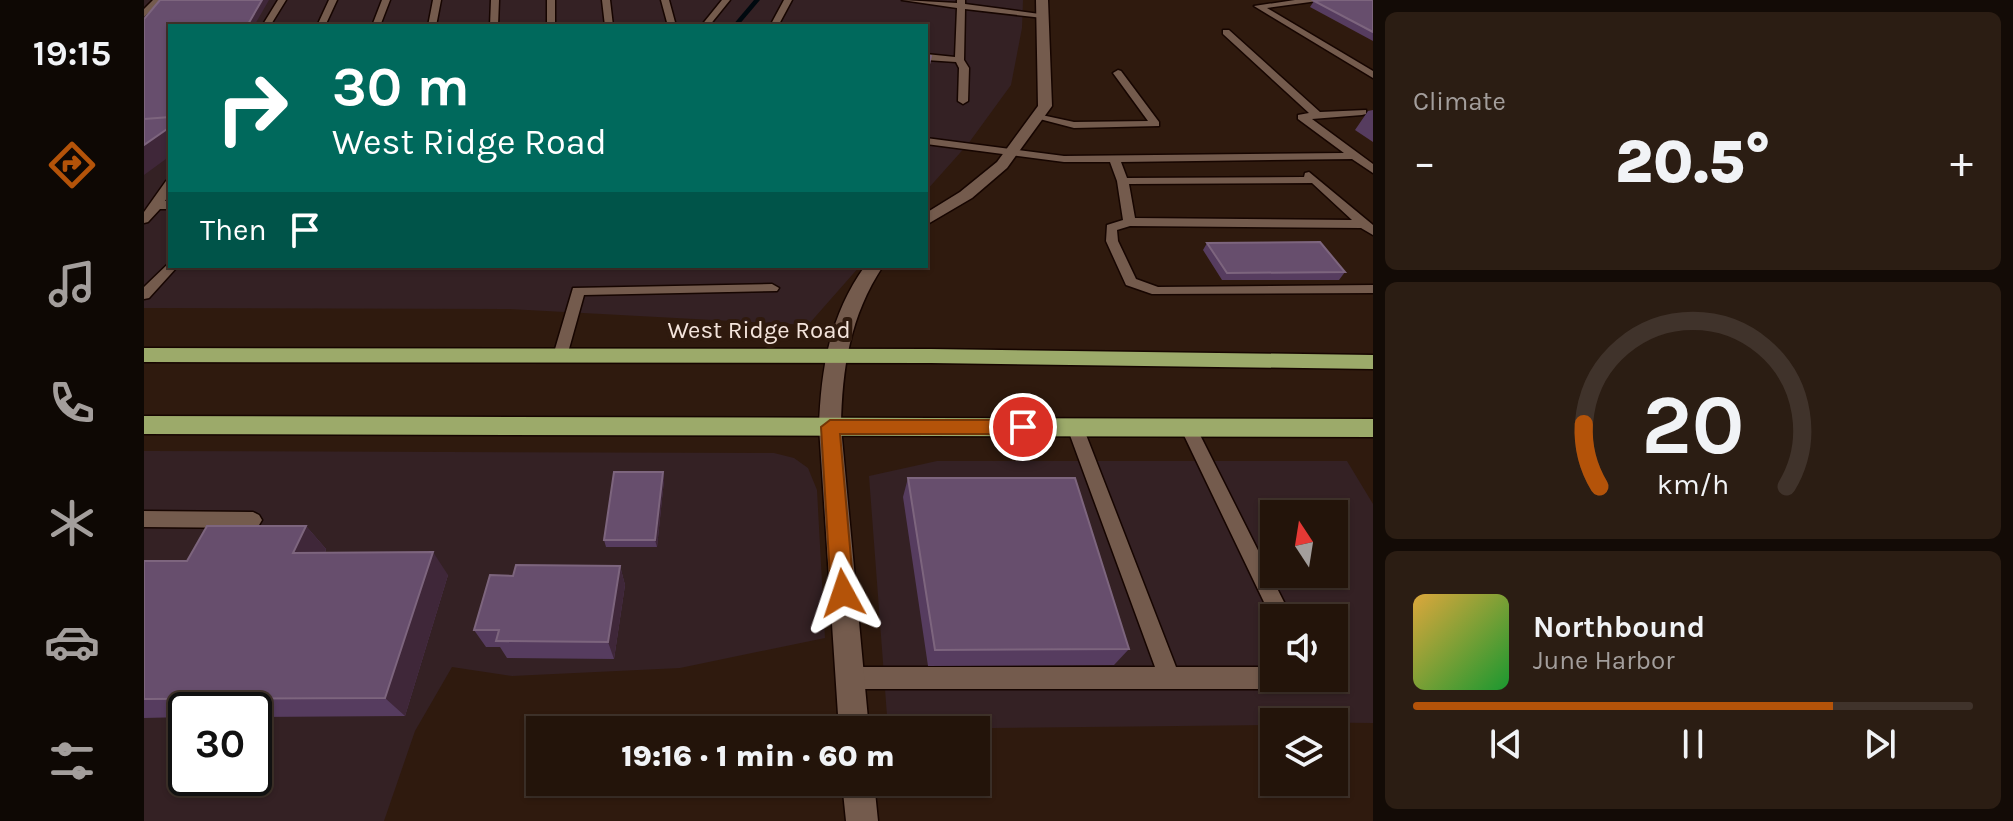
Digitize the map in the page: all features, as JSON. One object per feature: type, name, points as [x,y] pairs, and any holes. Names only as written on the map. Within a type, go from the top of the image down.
[{"type":"highway","name":"West Ridge Road","points":[[144,355],[835,356],[1373,362]]},
{"type":"highway","points":[[144,425],[1373,428]]},
{"type":"street","points":[[928,219],[986,180],[1014,151],[1045,106],[1043,7]]},
{"type":"street","points":[[853,716],[830,427],[835,356],[848,312],[873,268]]},
{"type":"street","points":[[859,796],[862,821]]},
{"type":"lane","points":[[144,14],[158,0]]},
{"type":"lane","points":[[267,24],[282,0]]},
{"type":"lane","points":[[322,24],[333,0]]},
{"type":"lane","points":[[377,24],[386,0]]},
{"type":"lane","points":[[432,24],[437,0]]},
{"type":"lane","points":[[494,24],[495,0]]},
{"type":"lane","points":[[551,0],[551,24]]},
{"type":"lane","points":[[606,0],[609,24]]},
{"type":"lane","points":[[665,0],[671,24]]},
{"type":"lane","points":[[707,24],[726,0]]},
{"type":"lane","points":[[775,24],[788,0]]},
{"type":"lane","points":[[906,0],[1043,7]]},
{"type":"lane","points":[[1321,0],[1258,6],[1373,75]]},
{"type":"lane","points":[[961,3],[959,60],[964,68],[963,101]]},
{"type":"lane","points":[[1226,32],[1318,116]]},
{"type":"lane","points":[[928,57],[959,60]]},
{"type":"lane","points":[[1037,117],[1074,125],[1155,124],[1118,73]]},
{"type":"lane","points":[[1362,112],[1302,117],[1373,170]]},
{"type":"lane","points":[[928,141],[1064,159],[1355,156]]},
{"type":"lane","points":[[1114,158],[1123,181],[1129,222]]},
{"type":"lane","points":[[1289,158],[1369,228]]},
{"type":"lane","points":[[1123,181],[1314,180]]},
{"type":"lane","points":[[144,219],[168,186]]},
{"type":"lane","points":[[1369,228],[1129,222],[1111,228],[1112,241],[1131,282],[1157,291],[1373,289]]},
{"type":"lane","points":[[144,295],[169,268]]},
{"type":"lane","points":[[560,356],[578,291],[772,288]]},
{"type":"lane","points":[[1075,427],[1169,678]]},
{"type":"lane","points":[[1188,427],[1275,604]]},
{"type":"lane","points":[[144,519],[253,520]]},
{"type":"lane","points":[[849,678],[1260,678]]},
{"type":"shaded area","points":[[144,0],[1023,0],[1022,28],[1011,85],[968,144],[928,189],[928,24],[168,24],[168,268],[858,268],[808,325],[509,309],[144,308]]},
{"type":"shaded area","points":[[144,451],[774,453],[794,458],[808,468],[817,490],[825,638],[680,668],[512,676],[452,667],[415,731],[384,821],[144,821]]},
{"type":"shaded area","points":[[937,461],[1347,461],[1373,504],[1373,723],[1348,723],[1348,708],[1260,708],[1260,725],[990,728],[990,716],[887,716],[869,476]]},
{"type":"building","points":[[160,0],[262,0],[248,24],[168,24],[168,117],[144,119],[144,19]]},
{"type":"building","points":[[1373,0],[1373,32],[1314,1]]},
{"type":"building","points":[[168,117],[168,128],[144,145],[144,119]]},
{"type":"building","points":[[1320,242],[1345,272],[1227,273],[1207,243]]},
{"type":"building","points":[[614,472],[663,472],[655,540],[604,540]]},
{"type":"building","points":[[908,478],[1075,478],[1129,649],[935,650]]},
{"type":"building","points":[[207,526],[306,526],[293,553],[433,552],[385,698],[272,698],[272,692],[168,692],[168,699],[144,699],[144,561],[187,561]]},
{"type":"building","points":[[516,565],[620,566],[608,642],[496,641],[499,630],[474,630],[490,575],[513,576]]},
{"type":"waterway","points":[[737,24],[757,0]]},
{"type":"route","points":[[843,593],[830,427],[1023,427]]}]
